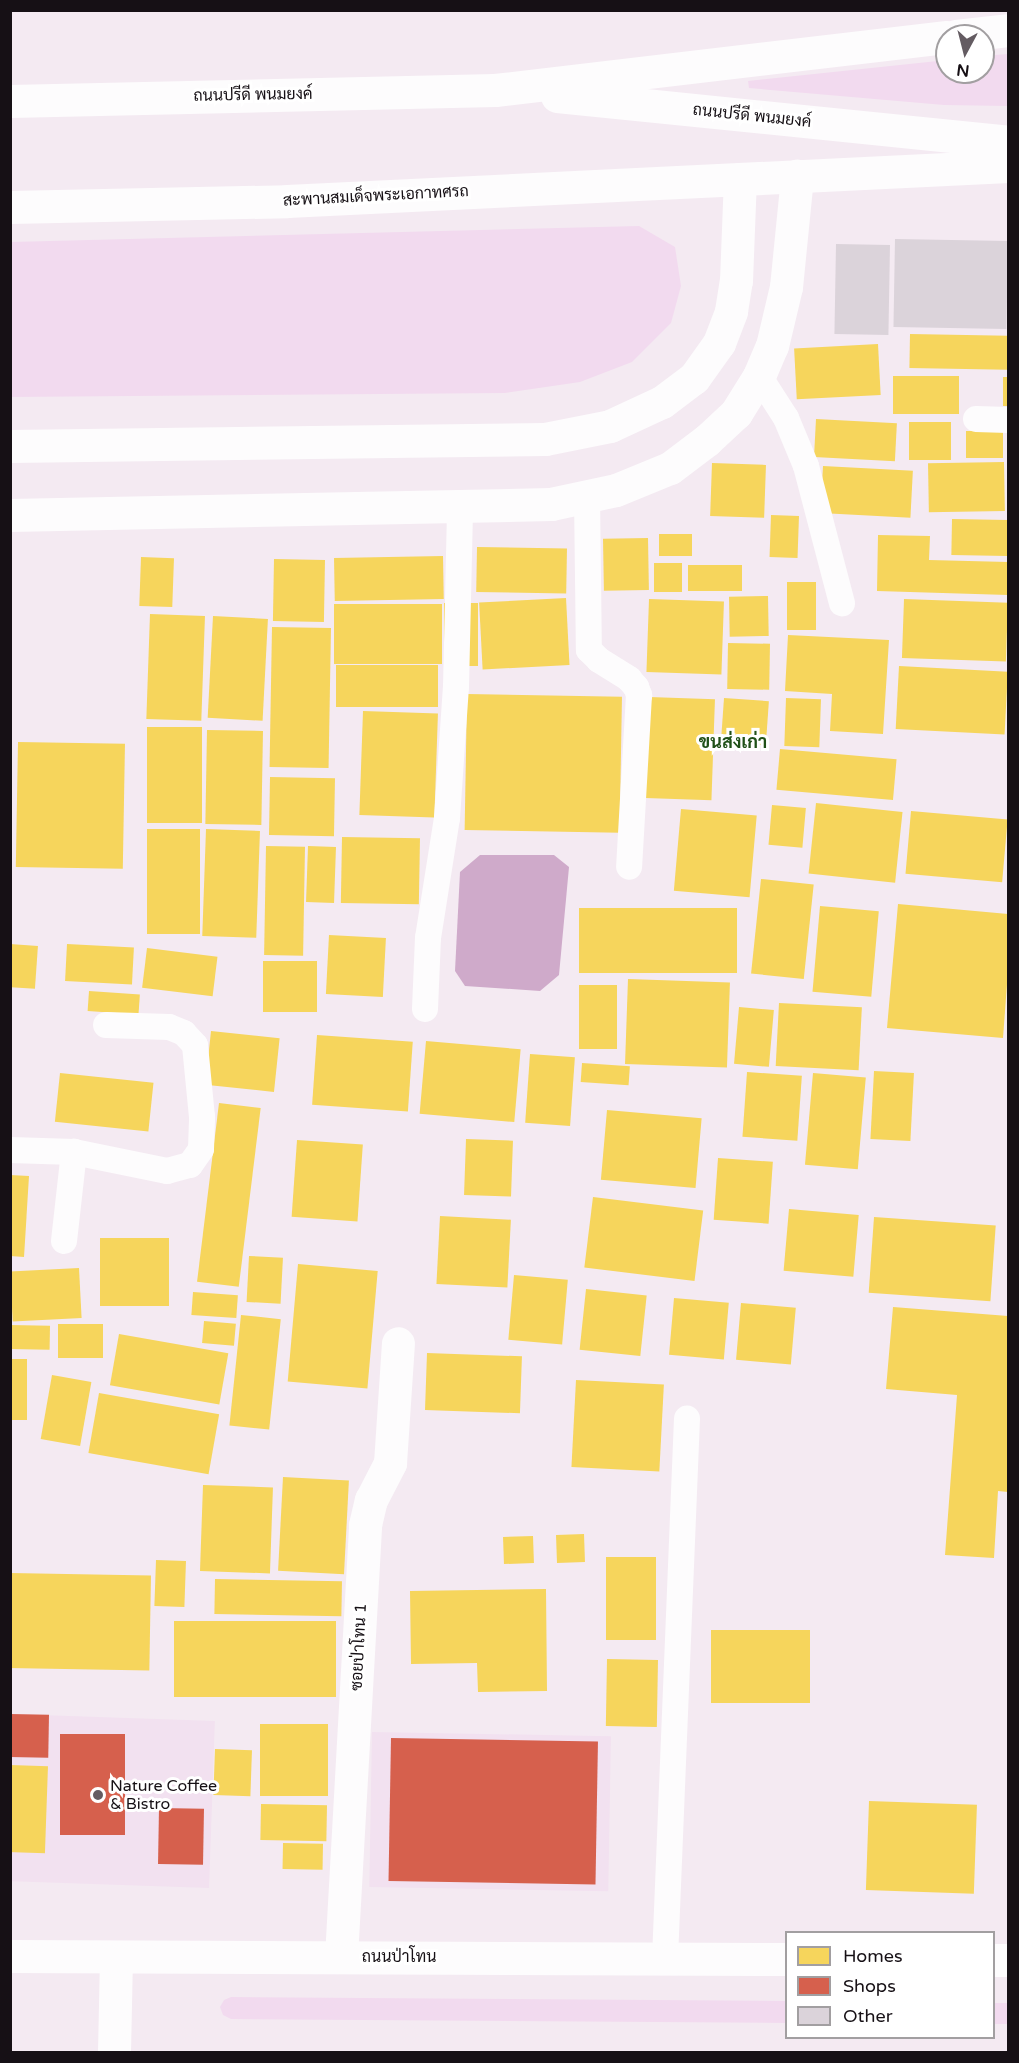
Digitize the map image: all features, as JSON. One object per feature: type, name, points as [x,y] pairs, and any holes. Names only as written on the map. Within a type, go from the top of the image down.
[{"type":"main road","name":"ถนนปรีดี พนมยงค์","points":[[10,101],[495,90],[935,38]]},
{"type":"main road","name":"ถนนปรีดี พนมยงค์","points":[[495,90],[1008,142]]},
{"type":"main road","points":[[10,446],[545,439],[610,426],[662,402],[694,378],[719,343],[731,311],[736,281],[740,179],[1008,166]]},
{"type":"main road","points":[[10,515],[550,504],[616,490],[670,468],[736,412],[759,376],[772,346],[786,287],[797,176]]},
{"type":"main road","name":"สะพานสมเด็จพระเอกาทศรถ","points":[[10,207],[286,201],[740,179]]},
{"type":"main road","name":"ซอยป่าโทน 1","points":[[341,1957],[365,1524],[371,1500],[390,1463],[398,1343]]},
{"type":"main road","name":"ถนนป่าโทน","points":[[10,1956],[785,1959]]},
{"type":"main road","points":[[114,2052],[116,1957]]},
{"type":"lane","points":[[759,376],[786,418],[806,466],[842,603]]},
{"type":"lane","points":[[976,419],[1008,420]]},
{"type":"lane","points":[[587,496],[589,650],[599,660],[629,679],[639,695],[629,867]]},
{"type":"lane","points":[[425,1009],[428,938],[447,818],[456,687],[460,506]]},
{"type":"lane","points":[[10,1150],[74,1152],[167,1171],[190,1165],[201,1149],[202,1117],[195,1045],[184,1033],[169,1027],[106,1024]]},
{"type":"lane","points":[[64,1240],[74,1152]]},
{"type":"lane","points":[[665,1959],[687,1418]]},
{"type":"shaded area","points":[[1008,54],[1008,106],[944,105],[749,88],[748,81],[935,61],[935,84],[995,84],[995,55]]},
{"type":"shaded area","points":[[639,226],[675,247],[681,286],[671,323],[632,362],[580,382],[505,393],[11,397],[11,242]]},
{"type":"shaded area","points":[[480,855],[554,855],[569,867],[559,975],[540,991],[465,986],[455,971],[460,872]]},
{"type":"shaded area","points":[[11,1714],[215,1721],[209,1888],[10,1881]]},
{"type":"shaded area","points":[[372,1732],[611,1736],[608,1891],[369,1887]]},
{"type":"shaded area","points":[[231,1997],[785,2001],[785,2023],[231,2019],[223,2015],[220,2007],[224,2000]]},
{"type":"shaded area","points":[[995,2003],[1008,2003],[1008,2024],[995,2024]]},
{"type":"building: Homes","points":[[910,334],[1008,336],[1007,370],[909,368]]},
{"type":"building: Homes","points":[[878,344],[881,395],[797,399],[794,348]]},
{"type":"building: Homes","points":[[893,376],[959,376],[959,414],[893,414]]},
{"type":"building: Homes","points":[[1003,377],[1008,377],[1008,406],[1003,406]]},
{"type":"building: Homes","points":[[816,419],[897,423],[895,461],[814,457]]},
{"type":"building: Homes","points":[[909,422],[951,422],[951,460],[909,460]]},
{"type":"building: Homes","points":[[966,431],[1003,431],[1003,458],[966,458]]},
{"type":"building: Homes","points":[[1004,462],[1005,511],[929,512],[928,463]]},
{"type":"building: Homes","points":[[712,463],[766,465],[764,518],[710,516]]},
{"type":"building: Homes","points":[[823,466],[913,471],[910,518],[821,513]]},
{"type":"building: Homes","points":[[771,515],[799,516],[798,558],[770,557]]},
{"type":"building: Homes","points":[[952,519],[1008,520],[1007,556],[951,555]]},
{"type":"building: Homes","points":[[659,534],[692,534],[692,556],[659,556]]},
{"type":"building: Homes","points":[[878,535],[930,536],[929,560],[1008,562],[1008,595],[877,591]]},
{"type":"building: Homes","points":[[648,538],[649,590],[604,591],[603,539]]},
{"type":"building: Homes","points":[[477,547],[567,549],[566,594],[476,592]]},
{"type":"building: Homes","points":[[443,556],[444,599],[335,601],[334,558]]},
{"type":"building: Homes","points":[[141,557],[174,558],[172,607],[139,606]]},
{"type":"building: Homes","points":[[274,559],[325,560],[324,622],[273,621]]},
{"type":"building: Homes","points":[[654,563],[682,563],[682,592],[654,592]]},
{"type":"building: Homes","points":[[688,565],[742,565],[742,591],[688,591]]},
{"type":"building: Homes","points":[[787,582],[816,582],[816,630],[787,630]]},
{"type":"building: Homes","points":[[768,596],[769,636],[730,637],[729,597]]},
{"type":"building: Homes","points":[[566,598],[570,665],[483,669],[479,603]]},
{"type":"building: Homes","points":[[649,599],[724,602],[721,675],[646,672]]},
{"type":"building: Homes","points":[[904,599],[1008,603],[1006,662],[902,658]]},
{"type":"building: Homes","points":[[444,603],[478,603],[478,666],[444,666]]},
{"type":"building: Homes","points":[[334,604],[442,604],[442,664],[334,664]]},
{"type":"building: Homes","points":[[150,614],[205,616],[201,721],[146,719]]},
{"type":"building: Homes","points":[[213,616],[268,619],[263,721],[208,718]]},
{"type":"building: Homes","points":[[272,627],[331,628],[329,768],[270,767]]},
{"type":"building: Homes","points":[[788,635],[889,640],[883,734],[830,731],[832,694],[785,691]]},
{"type":"building: Homes","points":[[728,643],[770,644],[769,690],[727,689]]},
{"type":"building: Homes","points":[[336,665],[438,665],[438,707],[336,707]]},
{"type":"building: Homes","points":[[899,666],[1008,672],[1005,735],[896,729]]},
{"type":"building: Homes","points":[[467,694],[622,697],[620,833],[465,830]]},
{"type":"building: Homes","points":[[649,697],[715,699],[711,800],[645,798]]},
{"type":"building: Homes","points":[[724,698],[769,701],[766,745],[721,742]]},
{"type":"building: Homes","points":[[786,698],[821,699],[819,747],[784,746]]},
{"type":"building: Homes","points":[[363,711],[438,714],[434,818],[359,815]]},
{"type":"building: Homes","points":[[147,727],[202,727],[202,823],[147,823]]},
{"type":"building: Homes","points":[[207,730],[263,731],[261,825],[205,824]]},
{"type":"building: Homes","points":[[18,742],[125,744],[123,869],[16,867]]},
{"type":"building: Homes","points":[[780,749],[897,759],[893,800],[776,790]]},
{"type":"building: Homes","points":[[270,777],[335,778],[334,836],[269,835]]},
{"type":"building: Homes","points":[[816,803],[903,812],[895,883],[809,874]]},
{"type":"building: Homes","points":[[772,805],[806,808],[802,848],[769,845]]},
{"type":"building: Homes","points":[[681,809],[757,816],[750,897],[674,891]]},
{"type":"building: Homes","points":[[911,811],[1008,819],[1002,882],[906,874]]},
{"type":"building: Homes","points":[[147,829],[200,829],[200,934],[147,934]]},
{"type":"building: Homes","points":[[206,829],[260,831],[256,938],[202,936]]},
{"type":"building: Homes","points":[[342,837],[420,838],[419,904],[341,903]]},
{"type":"building: Homes","points":[[266,846],[305,847],[303,956],[264,955]]},
{"type":"building: Homes","points":[[308,846],[336,847],[334,903],[306,902]]},
{"type":"building: Homes","points":[[761,879],[814,885],[804,979],[751,973]]},
{"type":"building: Homes","points":[[898,904],[1008,914],[1008,971],[1003,1038],[887,1028]]},
{"type":"building: Homes","points":[[820,906],[879,911],[871,997],[813,992]]},
{"type":"building: Homes","points":[[579,908],[737,908],[737,973],[579,973]]},
{"type":"building: Homes","points":[[329,935],[386,938],[383,997],[326,994]]},
{"type":"building: Homes","points":[[10,944],[38,946],[35,989],[10,987]]},
{"type":"building: Homes","points":[[67,944],[134,948],[132,984],[65,981]]},
{"type":"building: Homes","points":[[147,948],[217,957],[213,996],[142,988]]},
{"type":"building: Homes","points":[[263,961],[317,961],[317,1012],[263,1012]]},
{"type":"building: Homes","points":[[628,979],[730,983],[727,1068],[625,1064]]},
{"type":"building: Homes","points":[[579,985],[617,985],[617,1049],[579,1049]]},
{"type":"building: Homes","points":[[89,991],[140,995],[138,1015],[88,1011]]},
{"type":"building: Homes","points":[[779,1003],[862,1007],[859,1070],[776,1066]]},
{"type":"building: Homes","points":[[739,1007],[774,1010],[769,1067],[734,1064]]},
{"type":"building: Homes","points":[[211,1031],[280,1038],[274,1092],[205,1085]]},
{"type":"building: Homes","points":[[317,1035],[413,1042],[408,1112],[312,1105]]},
{"type":"building: Homes","points":[[426,1041],[521,1049],[514,1122],[420,1114]]},
{"type":"building: Homes","points":[[530,1054],[575,1057],[570,1126],[525,1123]]},
{"type":"building: Homes","points":[[582,1063],[630,1066],[629,1085],[581,1082]]},
{"type":"building: Homes","points":[[874,1071],[914,1073],[910,1141],[870,1139]]},
{"type":"building: Homes","points":[[747,1072],[802,1076],[797,1141],[742,1137]]},
{"type":"building: Homes","points":[[60,1073],[153,1083],[148,1132],[55,1122]]},
{"type":"building: Homes","points":[[813,1073],[866,1078],[858,1169],[805,1165]]},
{"type":"building: Homes","points":[[219,1103],[261,1108],[239,1287],[197,1282]]},
{"type":"building: Homes","points":[[607,1110],[702,1118],[696,1188],[601,1180]]},
{"type":"building: Homes","points":[[466,1139],[513,1141],[511,1197],[464,1195]]},
{"type":"building: Homes","points":[[297,1140],[363,1145],[357,1221],[292,1217]]},
{"type":"building: Homes","points":[[718,1158],[773,1162],[769,1224],[714,1220]]},
{"type":"building: Homes","points":[[10,1175],[29,1176],[24,1257],[10,1256]]},
{"type":"building: Homes","points":[[593,1197],[703,1211],[695,1281],[584,1267]]},
{"type":"building: Homes","points":[[789,1209],[859,1215],[853,1277],[784,1271]]},
{"type":"building: Homes","points":[[440,1216],[511,1220],[507,1288],[436,1284]]},
{"type":"building: Homes","points":[[874,1217],[996,1226],[990,1301],[869,1293]]},
{"type":"building: Homes","points":[[100,1238],[169,1238],[169,1306],[100,1306]]},
{"type":"building: Homes","points":[[249,1256],[283,1258],[281,1304],[247,1302]]},
{"type":"building: Homes","points":[[298,1264],[378,1271],[367,1389],[288,1382]]},
{"type":"building: Homes","points":[[79,1268],[82,1318],[13,1322],[10,1272]]},
{"type":"building: Homes","points":[[514,1275],[568,1280],[562,1344],[508,1340]]},
{"type":"building: Homes","points":[[586,1289],[647,1295],[640,1356],[580,1350]]},
{"type":"building: Homes","points":[[193,1292],[238,1295],[236,1318],[191,1315]]},
{"type":"building: Homes","points":[[674,1298],[729,1303],[724,1360],[669,1355]]},
{"type":"building: Homes","points":[[741,1303],[796,1308],[791,1365],[736,1360]]},
{"type":"building: Homes","points":[[893,1307],[1008,1316],[1008,1492],[998,1491],[994,1558],[945,1555],[957,1395],[886,1389]]},
{"type":"building: Homes","points":[[241,1315],[281,1319],[269,1430],[229,1425]]},
{"type":"building: Homes","points":[[204,1321],[236,1324],[234,1346],[202,1343]]},
{"type":"building: Homes","points":[[58,1324],[103,1324],[103,1358],[58,1358]]},
{"type":"building: Homes","points":[[10,1325],[50,1326],[50,1350],[10,1349]]},
{"type":"building: Homes","points":[[119,1334],[228,1353],[219,1404],[110,1385]]},
{"type":"building: Homes","points":[[427,1353],[522,1356],[520,1413],[425,1410]]},
{"type":"building: Homes","points":[[10,1359],[27,1359],[27,1420],[10,1420]]},
{"type":"building: Homes","points":[[52,1375],[91,1382],[80,1446],[41,1439]]},
{"type":"building: Homes","points":[[576,1380],[664,1385],[659,1471],[571,1467]]},
{"type":"building: Homes","points":[[99,1393],[219,1414],[209,1474],[88,1453]]},
{"type":"building: Homes","points":[[283,1477],[349,1480],[344,1574],[278,1571]]},
{"type":"building: Homes","points":[[203,1485],[273,1487],[270,1573],[200,1571]]},
{"type":"building: Homes","points":[[584,1534],[585,1562],[557,1563],[556,1535]]},
{"type":"building: Homes","points":[[533,1536],[534,1563],[504,1564],[503,1537]]},
{"type":"building: Homes","points":[[606,1557],[656,1557],[656,1640],[606,1640]]},
{"type":"building: Homes","points":[[156,1560],[186,1561],[184,1607],[154,1606]]},
{"type":"building: Homes","points":[[10,1573],[151,1575],[149,1670],[10,1668]]},
{"type":"building: Homes","points":[[215,1579],[342,1581],[341,1616],[214,1614]]},
{"type":"building: Homes","points":[[546,1589],[547,1691],[478,1692],[477,1663],[411,1664],[410,1591]]},
{"type":"building: Homes","points":[[174,1621],[336,1621],[336,1697],[174,1697]]},
{"type":"building: Homes","points":[[711,1630],[810,1630],[810,1703],[711,1703]]},
{"type":"building: Homes","points":[[607,1659],[658,1660],[657,1727],[606,1726]]},
{"type":"building: Homes","points":[[260,1724],[328,1724],[328,1796],[260,1796]]},
{"type":"building: Homes","points":[[215,1749],[252,1750],[250,1796],[213,1795]]},
{"type":"building: Homes","points":[[10,1765],[48,1766],[45,1853],[10,1852]]},
{"type":"building: Homes","points":[[869,1801],[977,1805],[974,1894],[866,1890]]},
{"type":"building: Homes","points":[[261,1804],[327,1805],[326,1841],[260,1840]]},
{"type":"building: Homes","points":[[283,1843],[323,1844],[323,1870],[283,1869]]},
{"type":"building: Shops","points":[[10,1714],[49,1715],[48,1758],[10,1757]]},
{"type":"building: Shops","points":[[60,1734],[125,1734],[125,1835],[60,1835]]},
{"type":"building: Shops","points":[[391,1738],[598,1742],[595,1885],[389,1881]]},
{"type":"building: Shops","points":[[159,1808],[204,1809],[203,1865],[158,1864]]},
{"type":"building: Other","points":[[895,239],[1008,241],[1006,329],[893,327]]},
{"type":"building: Other","points":[[836,244],[890,245],[888,335],[834,334]]},
{"type":"place","name":"Nature Coffee & Bistro","points":[[98,1795]]},
{"type":"district","name":"ขนส่งเก่า","points":[[733,742]]}]
